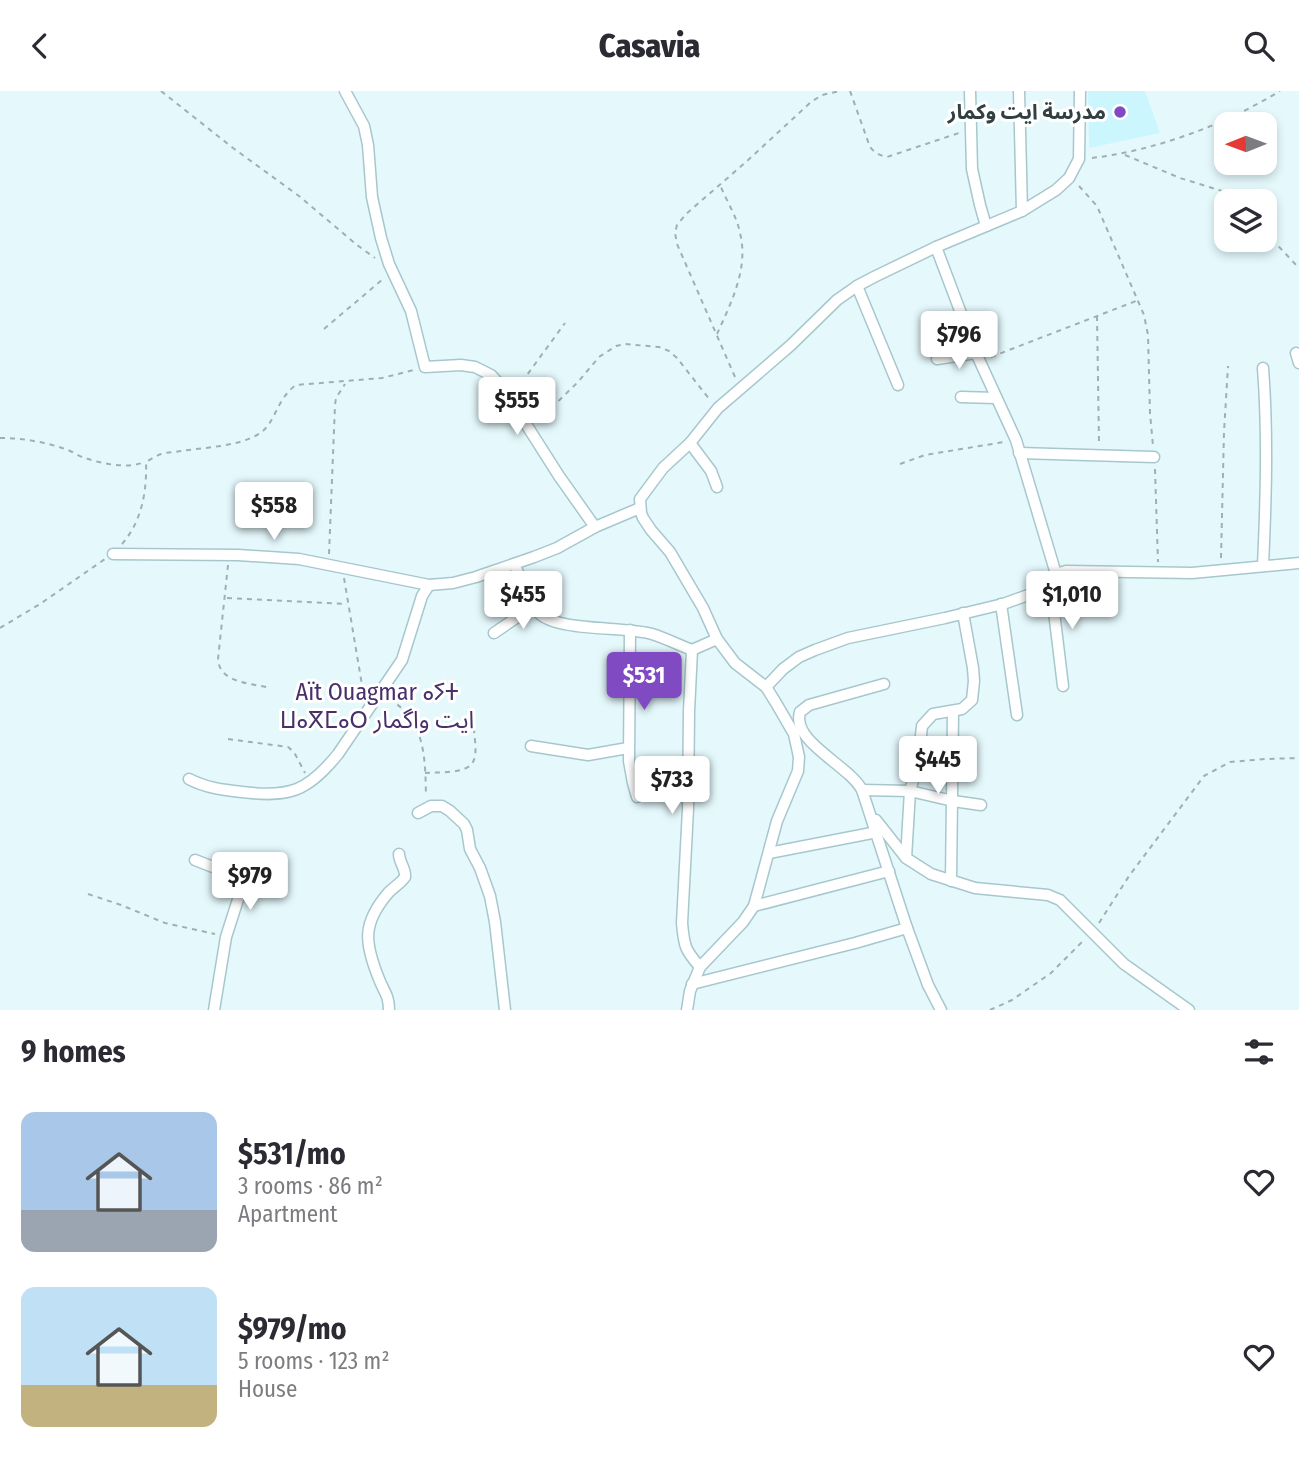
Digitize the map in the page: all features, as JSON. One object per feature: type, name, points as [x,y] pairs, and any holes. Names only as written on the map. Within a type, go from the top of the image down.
[{"type":"street","points":[[345,91],[364,126],[370,160],[372,197],[380,238],[411,311],[425,367],[475,367],[491,375],[503,388],[595,527]]},
{"type":"street","points":[[970,91],[972,169],[986,226]]},
{"type":"street","points":[[1019,91],[1022,211]]},
{"type":"street","points":[[687,1010],[692,985],[700,967],[743,922],[754,906],[777,821],[798,771],[799,757],[794,734],[766,687],[736,663],[717,639],[703,608],[670,552],[646,523],[640,508],[640,499],[663,468],[690,443],[718,408],[791,345],[837,300],[857,286],[936,247],[1022,211],[1056,190],[1069,178],[1079,159],[1080,91]]},
{"type":"street","points":[[936,247],[978,357],[1016,440],[1053,577],[1063,686]]},
{"type":"street","points":[[857,286],[898,385]]},
{"type":"street","points":[[937,359],[978,357]]},
{"type":"street","points":[[1263,368],[1267,461],[1263,566]]},
{"type":"street","points":[[961,397],[996,398]]},
{"type":"street","points":[[690,443],[711,471],[717,487]]},
{"type":"street","points":[[1019,453],[1154,457]]},
{"type":"street","points":[[113,554],[229,555],[299,559],[429,585],[453,583],[556,548],[595,527],[640,508]]},
{"type":"street","points":[[766,687],[783,669],[799,657],[815,650],[848,638],[1001,604],[1031,594],[1053,577],[1076,571],[1192,573],[1299,563]]},
{"type":"street","points":[[514,564],[539,612],[559,623],[651,634],[692,650],[717,639]]},
{"type":"street","points":[[189,779],[222,790],[278,795],[295,790],[319,776],[338,754],[402,660],[422,596],[429,585]]},
{"type":"street","points":[[1001,604],[1017,715]]},
{"type":"street","points":[[494,633],[535,605]]},
{"type":"street","points":[[906,858],[910,790],[918,763],[922,726],[933,714],[953,712],[966,707],[972,700],[973,668],[963,613]]},
{"type":"street","points":[[630,630],[628,748],[629,770],[637,797]]},
{"type":"street","points":[[692,650],[682,923],[688,954],[700,967]]},
{"type":"street","points":[[884,684],[801,709],[798,715],[800,728],[813,744],[859,784],[907,928],[928,985],[941,1010]]},
{"type":"street","points":[[951,881],[953,712]]},
{"type":"street","points":[[531,746],[588,755],[628,748]]},
{"type":"street","points":[[862,790],[910,790],[981,805]]},
{"type":"street","points":[[423,810],[436,805],[442,806],[464,824],[467,830],[470,849],[490,896],[505,1010]]},
{"type":"street","points":[[870,813],[906,858],[931,874],[996,891],[1054,897],[1074,913],[1124,964],[1189,1010]]},
{"type":"street","points":[[769,853],[877,832]]},
{"type":"street","points":[[389,1010],[389,997],[371,957],[367,932],[375,911],[391,890],[405,879],[399,854]]},
{"type":"street","points":[[195,860],[237,874],[242,881],[226,937],[214,1010]]},
{"type":"street","points":[[754,906],[889,870]]},
{"type":"street","points":[[692,985],[907,928]]},
{"type":"path","points":[[161,91],[357,245],[391,268],[324,328]]},
{"type":"path","points":[[740,388],[677,244],[677,225],[811,102],[822,95],[840,91]]},
{"type":"path","points":[[850,91],[870,147],[874,152],[887,157],[970,129]]},
{"type":"path","points":[[1079,159],[1123,154],[1197,131],[1253,108],[1280,91]]},
{"type":"path","points":[[1123,154],[1180,178],[1216,189]]},
{"type":"path","points":[[1069,178],[1085,191],[1097,206],[1144,315],[1148,335],[1159,573]]},
{"type":"path","points":[[717,335],[734,295],[743,261],[740,233],[720,185]]},
{"type":"path","points":[[1277,245],[1299,268]]},
{"type":"path","points":[[978,357],[1137,301]]},
{"type":"path","points":[[1097,316],[1100,455]]},
{"type":"path","points":[[509,398],[565,323]]},
{"type":"path","points":[[530,429],[578,382],[599,357],[616,346],[625,344],[659,347],[669,351],[718,408]]},
{"type":"path","points":[[1221,570],[1228,366]]},
{"type":"path","points":[[0,438],[47,444],[109,464],[146,462],[166,452],[232,443],[254,437],[267,428],[280,401],[296,386],[382,378],[425,367]]},
{"type":"path","points":[[329,565],[335,404],[346,382]]},
{"type":"path","points":[[900,464],[925,455],[1016,440]]},
{"type":"path","points":[[0,628],[113,554],[126,539],[143,504],[146,462]]},
{"type":"path","points":[[229,555],[218,667],[226,676],[270,688]]},
{"type":"path","points":[[342,568],[366,712]]},
{"type":"path","points":[[225,598],[348,604]]},
{"type":"path","points":[[379,694],[400,705],[408,713],[420,737],[425,773],[423,810]]},
{"type":"path","points":[[425,773],[449,772],[471,765],[475,754],[474,728]]},
{"type":"path","points":[[228,739],[288,747],[294,752],[309,783]]},
{"type":"path","points":[[990,1010],[1012,1000],[1051,973],[1093,932],[1129,876],[1204,776],[1230,762],[1299,758]]},
{"type":"path","points":[[88,894],[165,923],[226,937]]},
{"type":"shaded area","name":"مدرسة ايت وكمار","points":[[1088,91],[1145,91],[1160,133],[1089,148]]},
{"type":"place","name":"مدرسة ايت وكمار","points":[[1120,112]]},
{"type":"district","name":"Aït Ouagmar ⴰⵢⵜ ⵡⴰⴳⵎⴰⵔ ايت واگمار","points":[[377,706]]}]
